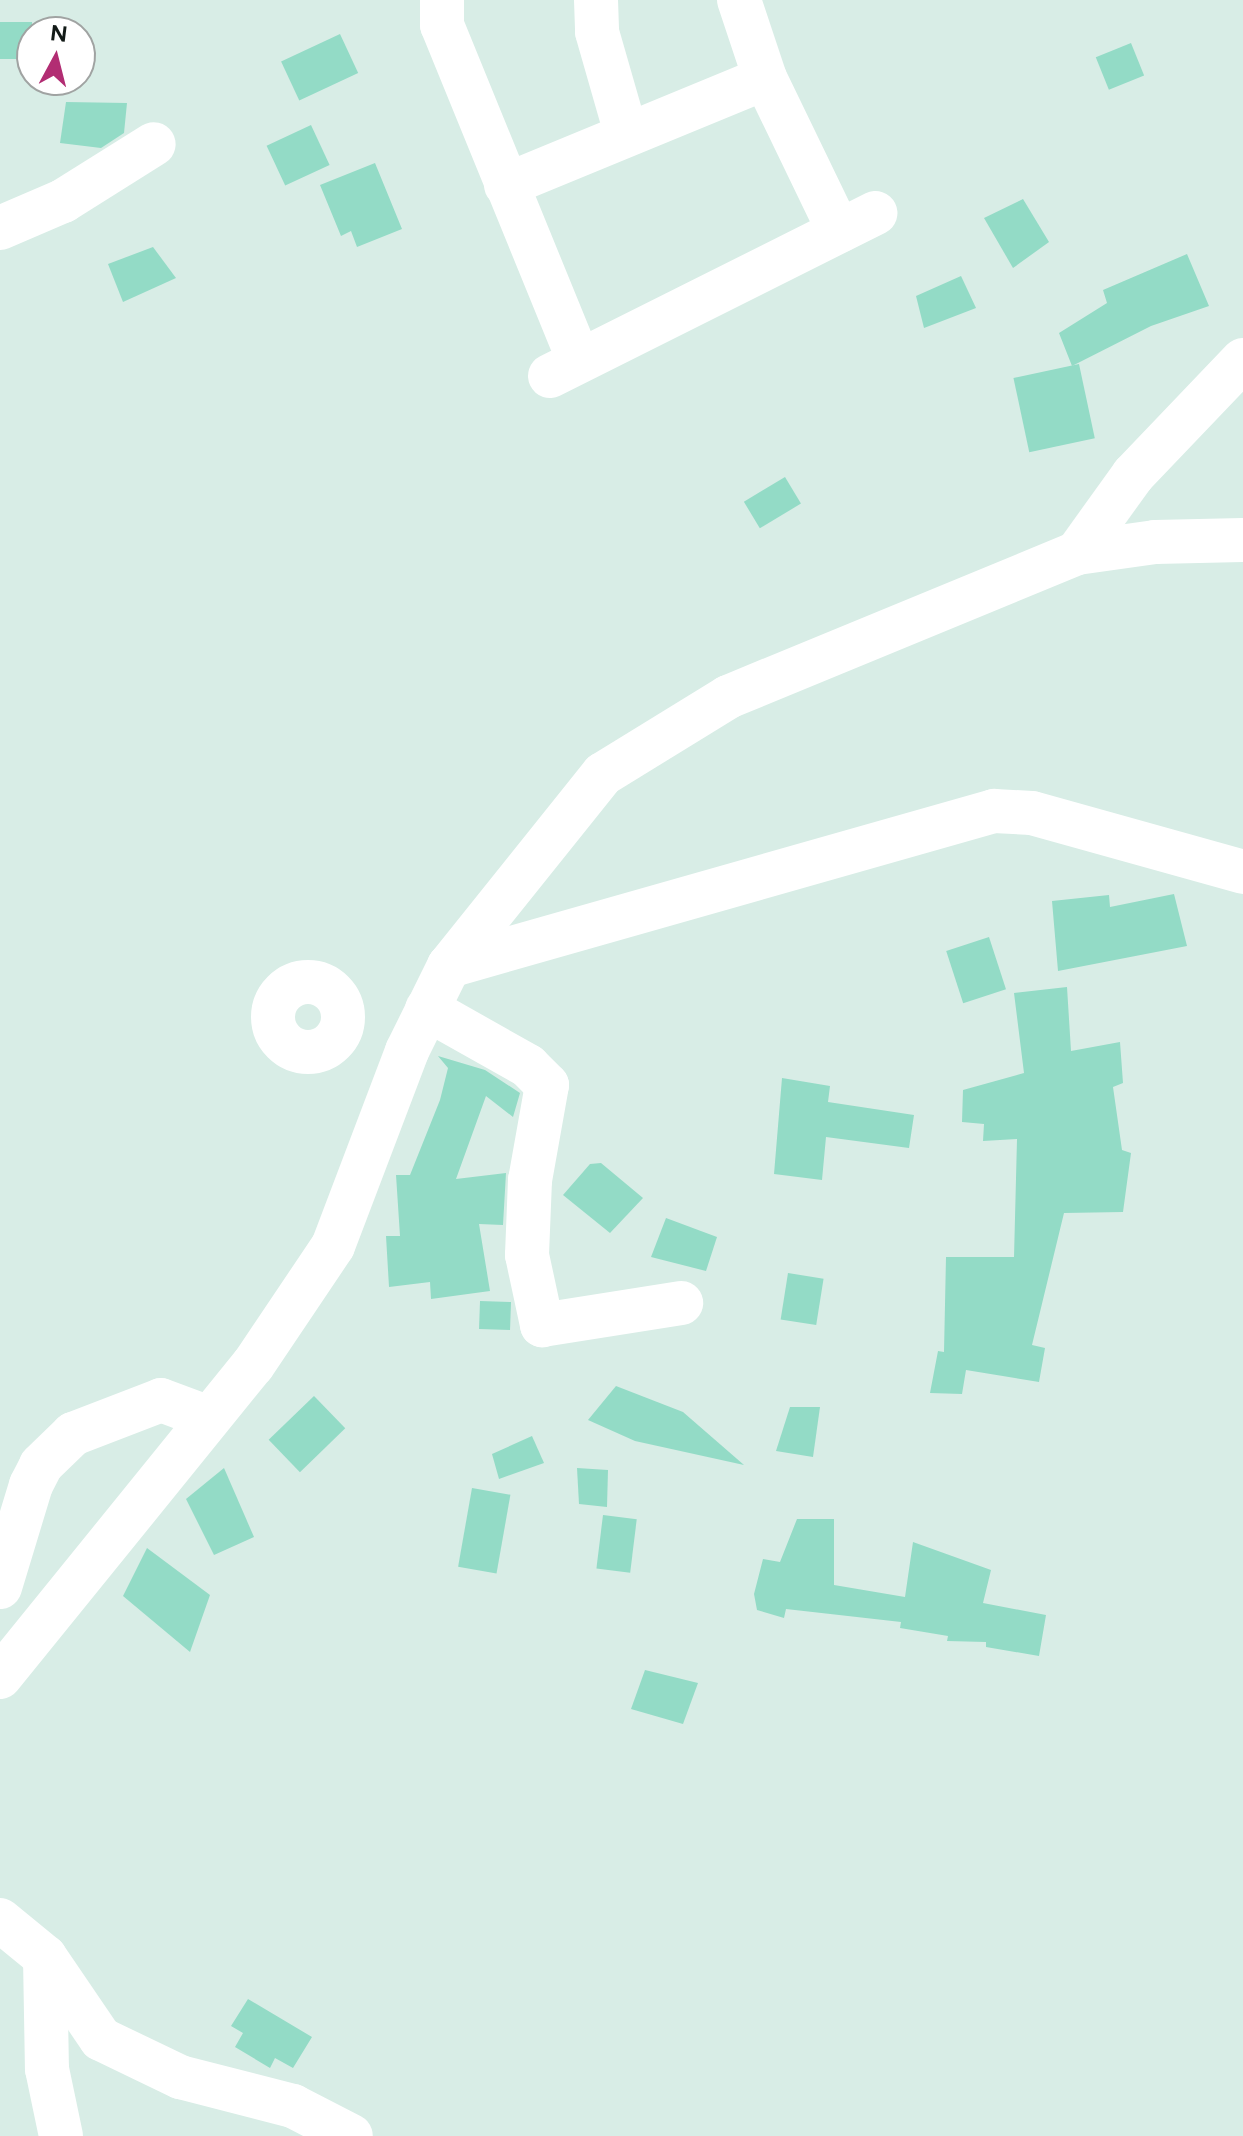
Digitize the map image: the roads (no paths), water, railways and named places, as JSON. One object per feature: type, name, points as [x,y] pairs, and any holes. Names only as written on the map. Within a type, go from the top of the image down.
[{"type":"street","points":[[442,0],[442,25],[506,185],[564,368],[858,222],[765,78],[739,0]]},
{"type":"street","points":[[596,0],[597,32],[626,133]]},
{"type":"street","points":[[506,185],[765,78]]},
{"type":"street","points":[[0,228],[63,201],[154,144]]},
{"type":"street","points":[[1077,553],[1133,475],[1243,360]]},
{"type":"street","points":[[0,1677],[253,1365],[333,1246],[407,1051],[449,966],[603,774],[728,697],[850,642],[1077,553],[1155,542],[1243,540]]},
{"type":"street","points":[[449,966],[994,811],[1032,813],[1243,872]]},
{"type":"street","points":[[427,1009],[528,1066],[547,1085],[530,1180],[527,1255],[542,1325],[681,1303]]},
{"type":"street","points":[[342,1028],[407,1051]]},
{"type":"street","points":[[0,1587],[16,1487],[73,1434],[161,1400],[209,1418]]},
{"type":"street","points":[[0,1920],[45,1957],[101,2039],[180,2077],[293,2106],[351,2136]]},
{"type":"street","points":[[45,1957],[47,2069],[61,2136]]}]
